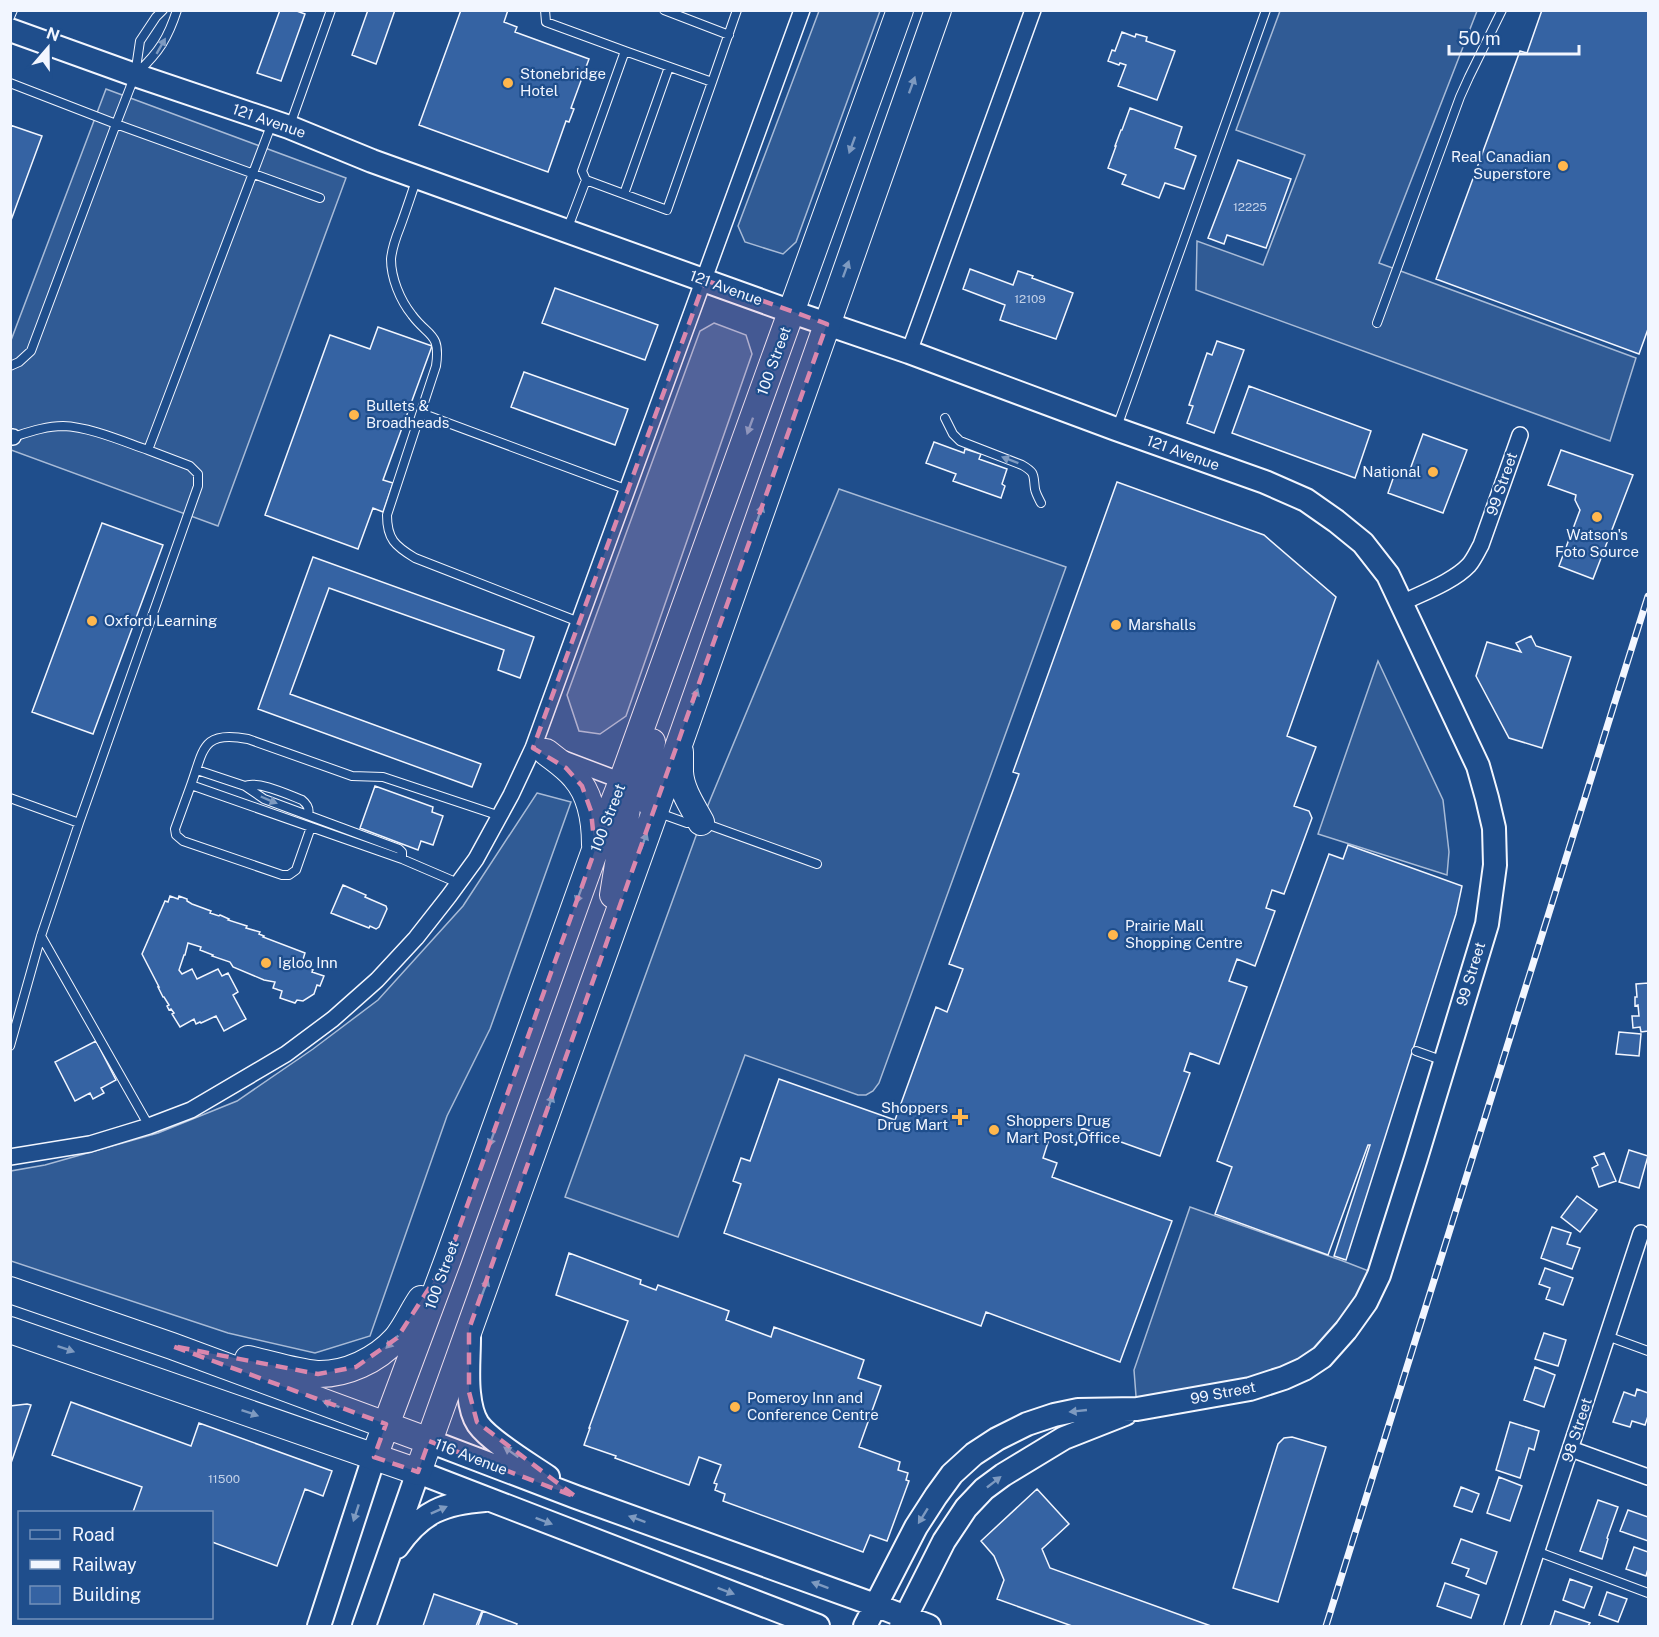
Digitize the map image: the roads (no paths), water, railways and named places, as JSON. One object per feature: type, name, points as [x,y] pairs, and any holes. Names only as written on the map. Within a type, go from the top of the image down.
[{"type":"main road","name":"100 Street","points":[[374,1457],[622,781],[900,10]]},
{"type":"main road","points":[[10,1330],[418,1472],[681,739],[938,10]]},
{"type":"main road","points":[[655,812],[643,780],[644,771],[679,622]]},
{"type":"main road","points":[[681,739],[680,774],[691,806],[701,822]]},
{"type":"main road","points":[[539,750],[575,776],[582,786],[591,811],[595,831],[595,850]]},
{"type":"main road","points":[[604,954],[627,809],[622,781]]},
{"type":"main road","points":[[172,1346],[224,1353],[318,1374],[356,1367],[386,1349],[397,1338],[448,1259]]},
{"type":"main road","name":"116 Avenue","points":[[10,1290],[172,1346],[429,1441]]},
{"type":"street","points":[[10,1157],[90,1144],[191,1110],[286,1054],[333,1019],[377,980],[416,939],[476,859],[539,750],[579,622],[802,10]]},
{"type":"street","points":[[909,352],[1033,10]]},
{"type":"street","name":"121 Avenue","points":[[10,30],[281,124],[372,161],[909,352],[1265,482],[1306,501],[1363,543],[1388,575],[1402,603]]},
{"type":"street","name":"99 Street","points":[[865,1626],[916,1527],[952,1473],[974,1454],[997,1439],[1027,1424],[1077,1410],[1137,1409],[1250,1389],[1284,1378],[1322,1357],[1346,1330],[1366,1302],[1379,1275],[1486,924],[1495,865],[1494,828],[1478,766],[1402,603],[1455,576],[1468,566],[1481,545],[1520,435]]},
{"type":"street","points":[[539,750],[622,781]]},
{"type":"street","name":"98 Street","points":[[1512,1626],[1641,1233]]},
{"type":"street","points":[[470,1329],[469,1392],[477,1422],[494,1440],[576,1497]]},
{"type":"street","name":"99 Street","points":[[903,1622],[944,1541],[966,1508],[984,1490],[1003,1474],[1064,1438],[1137,1409]]},
{"type":"street","name":"116 Avenue","points":[[429,1441],[576,1497],[875,1605],[903,1622],[929,1626]]},
{"type":"street","points":[[1571,1449],[1648,1477]]},
{"type":"street","name":"100 Street","points":[[320,1626],[374,1457]]},
{"type":"street","points":[[367,1625],[384,1566],[418,1472],[818,1626]]},
{"type":"street","points":[[384,1566],[402,1539],[420,1520],[439,1509],[459,1502],[490,1500]]},
{"type":"lane","points":[[10,18],[13,10]]},
{"type":"lane","points":[[10,366],[19,362],[31,351],[135,75],[140,40],[156,17],[164,10]]},
{"type":"lane","points":[[135,75],[157,53],[172,26],[177,10]]},
{"type":"lane","points":[[148,450],[252,173],[281,124],[331,10]]},
{"type":"lane","points":[[545,10],[546,22],[712,82]]},
{"type":"lane","points":[[664,10],[729,34]]},
{"type":"lane","points":[[586,180],[667,210],[737,10]]},
{"type":"lane","points":[[1116,429],[1266,10]]},
{"type":"lane","points":[[1377,323],[1460,98],[1502,10]]},
{"type":"lane","points":[[567,231],[586,180],[582,171],[625,51]]},
{"type":"lane","points":[[624,194],[669,67]]},
{"type":"lane","points":[[10,83],[320,198]]},
{"type":"lane","points":[[418,177],[393,246],[391,258],[393,275],[405,306],[413,318],[432,334],[438,352],[436,366],[387,515],[387,526],[394,543],[415,558],[579,622]]},
{"type":"lane","points":[[421,413],[628,490]]},
{"type":"lane","points":[[945,418],[953,434],[960,441],[1031,470],[1035,478],[1035,491],[1041,503]]},
{"type":"lane","points":[[10,1046],[41,936],[198,486],[198,474],[190,466],[79,428],[61,426],[12,437]]},
{"type":"lane","points":[[311,827],[296,870],[290,875],[282,875],[183,841],[176,835],[175,829],[205,747],[211,740],[231,735],[352,776],[383,777],[500,816]]},
{"type":"lane","points":[[197,770],[245,786],[264,799],[399,849],[402,852],[402,859]]},
{"type":"lane","points":[[245,786],[250,784],[261,786],[302,800],[307,804],[308,815]]},
{"type":"lane","points":[[191,785],[402,859],[458,884]]},
{"type":"lane","points":[[10,798],[79,823]]},
{"type":"lane","points":[[655,812],[687,823],[701,822],[817,864]]},
{"type":"lane","points":[[41,936],[149,1125]]},
{"type":"lane","points":[[1416,1051],[1445,1061]]},
{"type":"lane","points":[[1607,1336],[1648,1352]]},
{"type":"lane","points":[[1536,1551],[1648,1593]]},
{"type":"railway","points":[[1326,1626],[1648,596]]},
{"type":"place","name":"Stonebridge Hotel","points":[[508,83]]},
{"type":"place","name":"Real Canadian Superstore","points":[[1563,166]]},
{"type":"place","name":"Bullets & Broadheads","points":[[354,415]]},
{"type":"place","name":"National","points":[[1433,472]]},
{"type":"place","name":"Watson's Foto Source","points":[[1597,517]]},
{"type":"place","name":"Oxford Learning","points":[[92,621]]},
{"type":"place","name":"Marshalls","points":[[1116,625]]},
{"type":"place","name":"Prairie Mall Shopping Centre","points":[[1113,935]]},
{"type":"place","name":"Igloo Inn","points":[[266,963]]},
{"type":"place","name":"Shoppers Drug Mart","points":[[960,1117]]},
{"type":"place","name":"Shoppers Drug Mart Post Office","points":[[994,1130]]},
{"type":"place","name":"Pomeroy Inn and Conference Centre","points":[[735,1407]]}]
